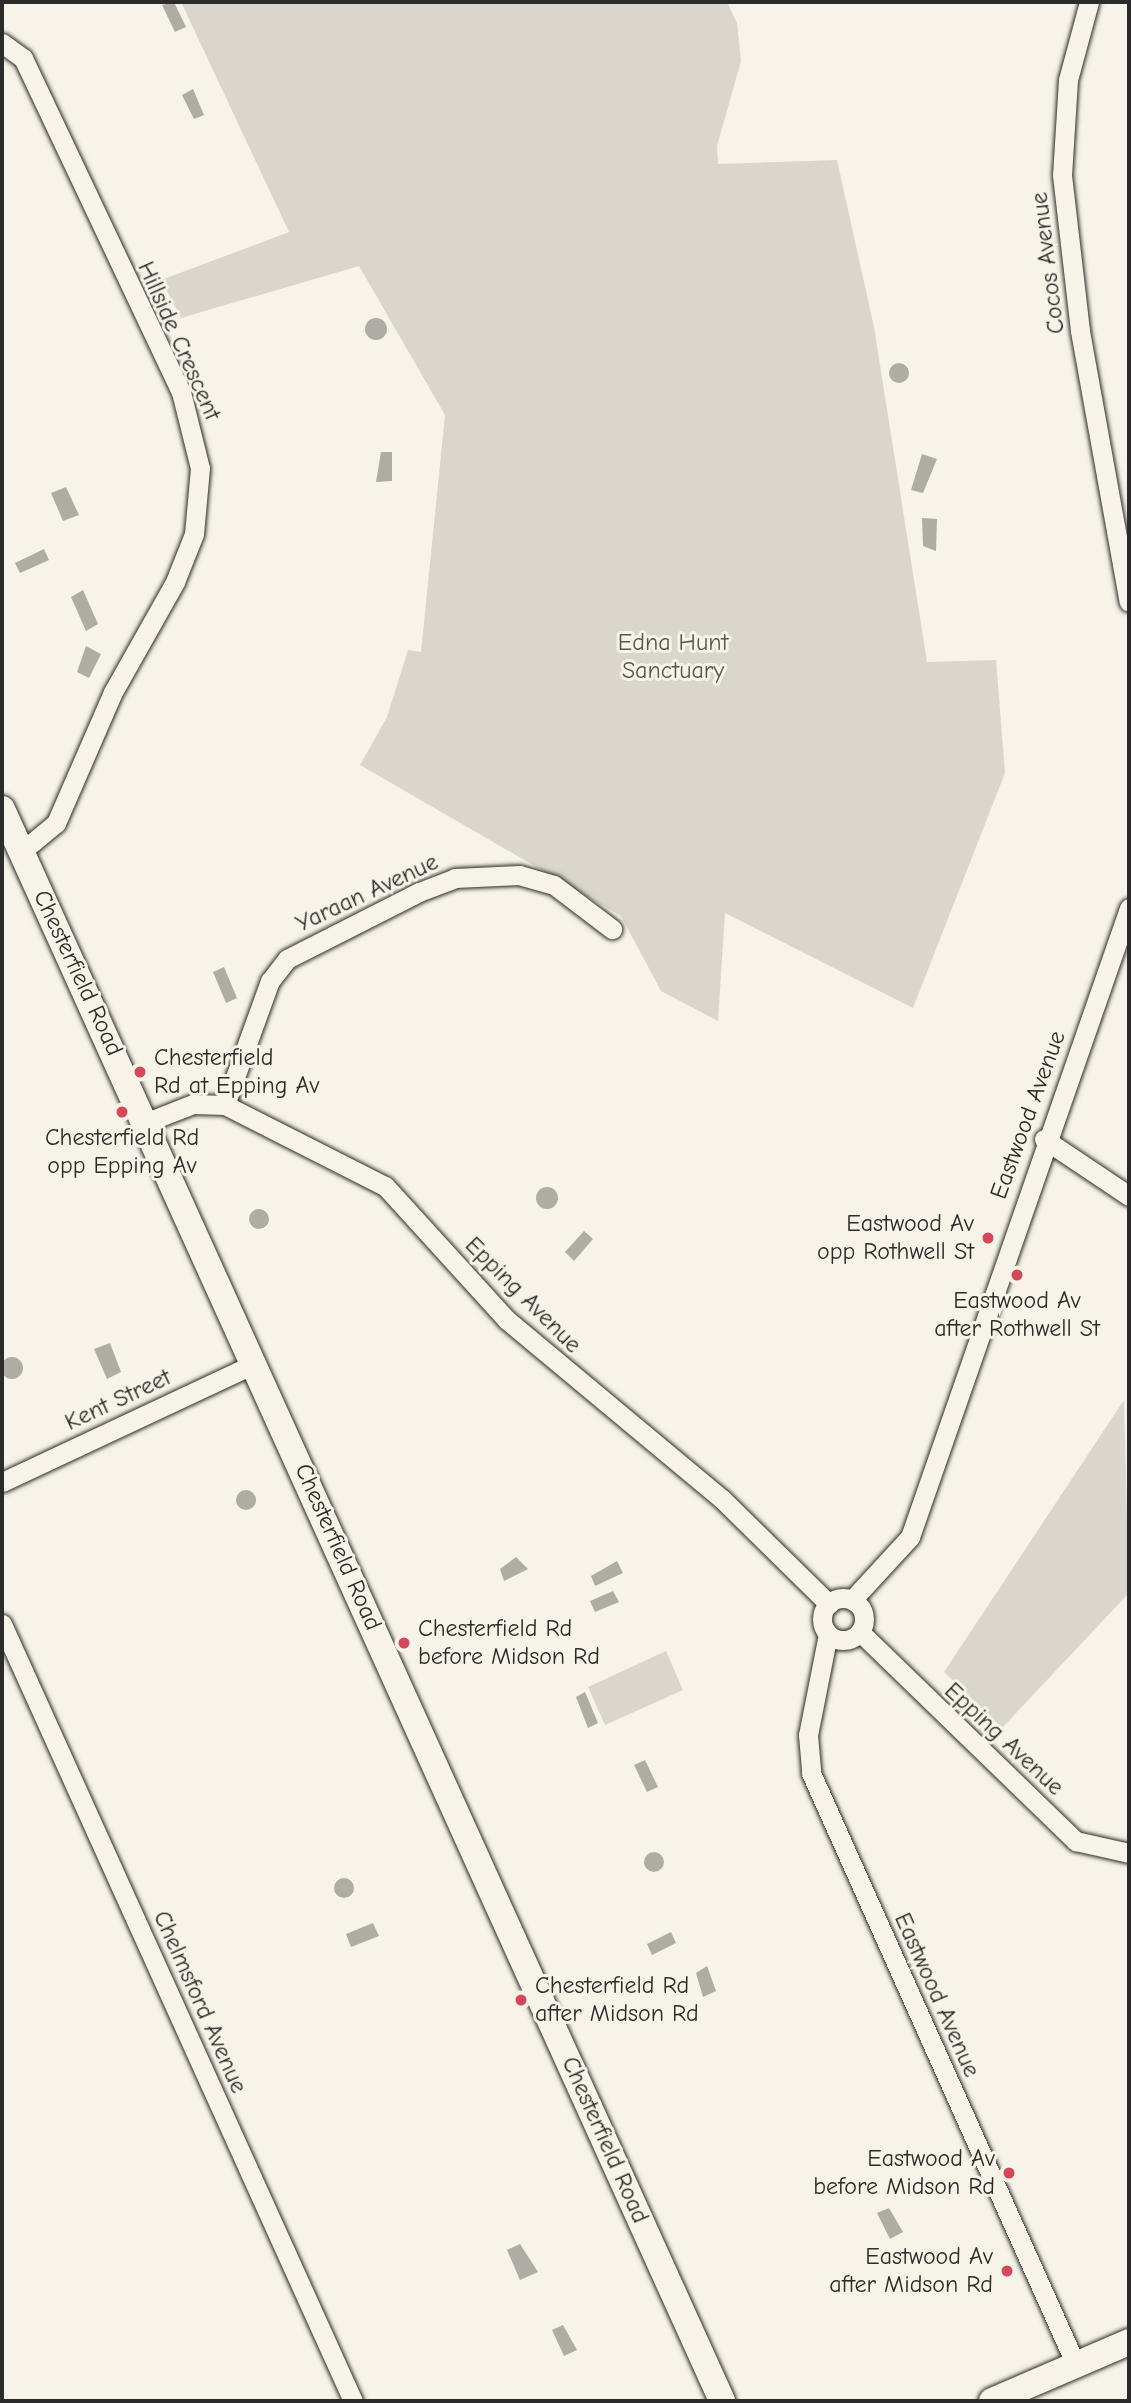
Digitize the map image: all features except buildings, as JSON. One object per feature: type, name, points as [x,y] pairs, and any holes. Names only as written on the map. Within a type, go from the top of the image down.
[{"type":"street","name":"Cocos Avenue","points":[[1089,2],[1063,110],[1062,175],[1080,331],[1129,602]]},
{"type":"street","name":"Hillside Crescent","points":[[2,43],[23,58],[181,392],[200,468],[194,534],[181,570],[113,692],[56,823],[22,852]]},
{"type":"street","name":"Chesterfield Road","points":[[2,809],[256,1363],[722,2401]]},
{"type":"street","name":"Yaraan Avenue","points":[[225,1105],[270,981],[287,959],[419,892],[455,878],[519,875],[564,890],[612,929]]},
{"type":"street","name":"Eastwood Avenue","points":[[852,1600],[910,1537],[1044,1139],[1129,908]]},
{"type":"street","name":"Epping Avenue","points":[[147,1122],[193,1104],[225,1105],[385,1186],[507,1320],[722,1499],[828,1604]]},
{"type":"street","points":[[1044,1139],[1129,1196]]},
{"type":"street","name":"Kent Street","points":[[2,1482],[256,1363]]},
{"type":"street","points":[[852,1600],[864,1614],[860,1632],[848,1640],[828,1634],[822,1616],[828,1604],[852,1600]]},
{"type":"street","name":"Chelmsford Avenue","points":[[2,1624],[353,2401]]},
{"type":"street","name":"Epping Avenue","points":[[860,1632],[1076,1841],[1129,1853]]},
{"type":"street","name":"Eastwood Avenue","points":[[828,1634],[808,1735],[811,1773],[1076,2365]]},
{"type":"street","points":[[992,2401],[1026,2395],[1076,2365],[1129,2342]]},
{"type":"green space","name":"Edna Hunt Sanctuary","points":[[181,2],[727,2],[737,23],[741,61],[717,146],[718,164],[837,160],[874,327],[927,662],[996,660],[1005,773],[913,1008],[725,913],[718,1021],[661,991],[621,916],[360,765],[387,717],[408,650],[421,652],[445,415],[359,266],[181,318],[161,280],[289,232]]},
{"type":"green space","points":[[1124,1400],[1129,1593],[1002,1728],[944,1672]]},
{"type":"green space","points":[[666,1651],[683,1690],[605,1725],[588,1687]]},
{"type":"shaded area","points":[[174,2],[186,27],[175,32],[162,5]]},
{"type":"shaded area","points":[[193,89],[204,115],[194,119],[182,95]]},
{"type":"shaded area","points":[[376,318],[384,321],[387,329],[384,337],[376,340],[368,337],[365,329],[368,321]]},
{"type":"shaded area","points":[[895,363],[903,363],[909,373],[903,383],[895,383],[889,377],[889,369]]},
{"type":"shaded area","points":[[381,452],[392,452],[392,481],[376,482]]},
{"type":"shaded area","points":[[922,454],[937,459],[923,493],[911,490]]},
{"type":"shaded area","points":[[66,487],[79,515],[63,521],[51,493]]},
{"type":"shaded area","points":[[922,518],[937,519],[936,551],[923,546]]},
{"type":"shaded area","points":[[44,549],[49,560],[20,573],[15,563]]},
{"type":"shaded area","points":[[83,590],[98,624],[86,631],[71,597]]},
{"type":"shaded area","points":[[86,646],[101,654],[89,678],[77,672]]},
{"type":"shaded area","points":[[224,967],[237,998],[226,1003],[213,972]]},
{"type":"shaded area","points":[[547,1187],[557,1194],[558,1198],[551,1208],[547,1209],[537,1202],[536,1198],[543,1188]]},
{"type":"shaded area","points":[[259,1209],[266,1212],[269,1219],[266,1226],[259,1229],[252,1226],[249,1219],[252,1212]]},
{"type":"shaded area","points":[[584,1231],[593,1239],[574,1261],[565,1252]]},
{"type":"shaded area","points":[[110,1343],[121,1372],[107,1379],[94,1349]]},
{"type":"shaded area","points":[[12,1357],[22,1364],[23,1368],[16,1378],[12,1379],[2,1372],[1,1368],[8,1358]]},
{"type":"shaded area","points":[[246,1490],[253,1493],[256,1500],[253,1507],[246,1510],[239,1507],[236,1500],[239,1493]]},
{"type":"shaded area","points":[[516,1557],[528,1569],[504,1581],[500,1569]]},
{"type":"shaded area","points":[[617,1561],[623,1573],[595,1586],[591,1576]]},
{"type":"shaded area","points":[[613,1591],[619,1602],[595,1612],[590,1601]]},
{"type":"shaded area","points":[[585,1692],[598,1723],[588,1728],[576,1697]]},
{"type":"shaded area","points":[[645,1760],[658,1787],[647,1792],[634,1765]]},
{"type":"shaded area","points":[[654,1852],[661,1855],[664,1862],[661,1869],[654,1872],[647,1869],[644,1862],[647,1855]]},
{"type":"shaded area","points":[[344,1878],[351,1881],[354,1888],[351,1895],[344,1898],[337,1895],[334,1888],[337,1881]]},
{"type":"shaded area","points":[[373,1923],[379,1936],[351,1947],[346,1934]]},
{"type":"shaded area","points":[[671,1932],[676,1943],[652,1955],[647,1944]]},
{"type":"shaded area","points":[[707,1966],[716,1991],[703,1997],[696,1973]]},
{"type":"shaded area","points":[[889,2208],[903,2232],[890,2239],[877,2213]]},
{"type":"shaded area","points":[[520,2244],[538,2272],[520,2280],[507,2250]]},
{"type":"shaded area","points":[[563,2325],[577,2350],[564,2356],[552,2330]]},
{"type":"place","name":"Chesterfield Rd at Epping Av","points":[[140,1072]]},
{"type":"place","name":"Chesterfield Rd opp Epping Av","points":[[122,1112]]},
{"type":"place","name":"Eastwood Av opp Rothwell St","points":[[988,1238]]},
{"type":"place","name":"Eastwood Av after Rothwell St","points":[[1017,1275]]},
{"type":"place","name":"Chesterfield Rd before Midson Rd","points":[[404,1643]]},
{"type":"place","name":"Chesterfield Rd after Midson Rd","points":[[521,2000]]},
{"type":"place","name":"Eastwood Av before Midson Rd","points":[[1009,2173]]},
{"type":"place","name":"Eastwood Av after Midson Rd","points":[[1007,2271]]}]
